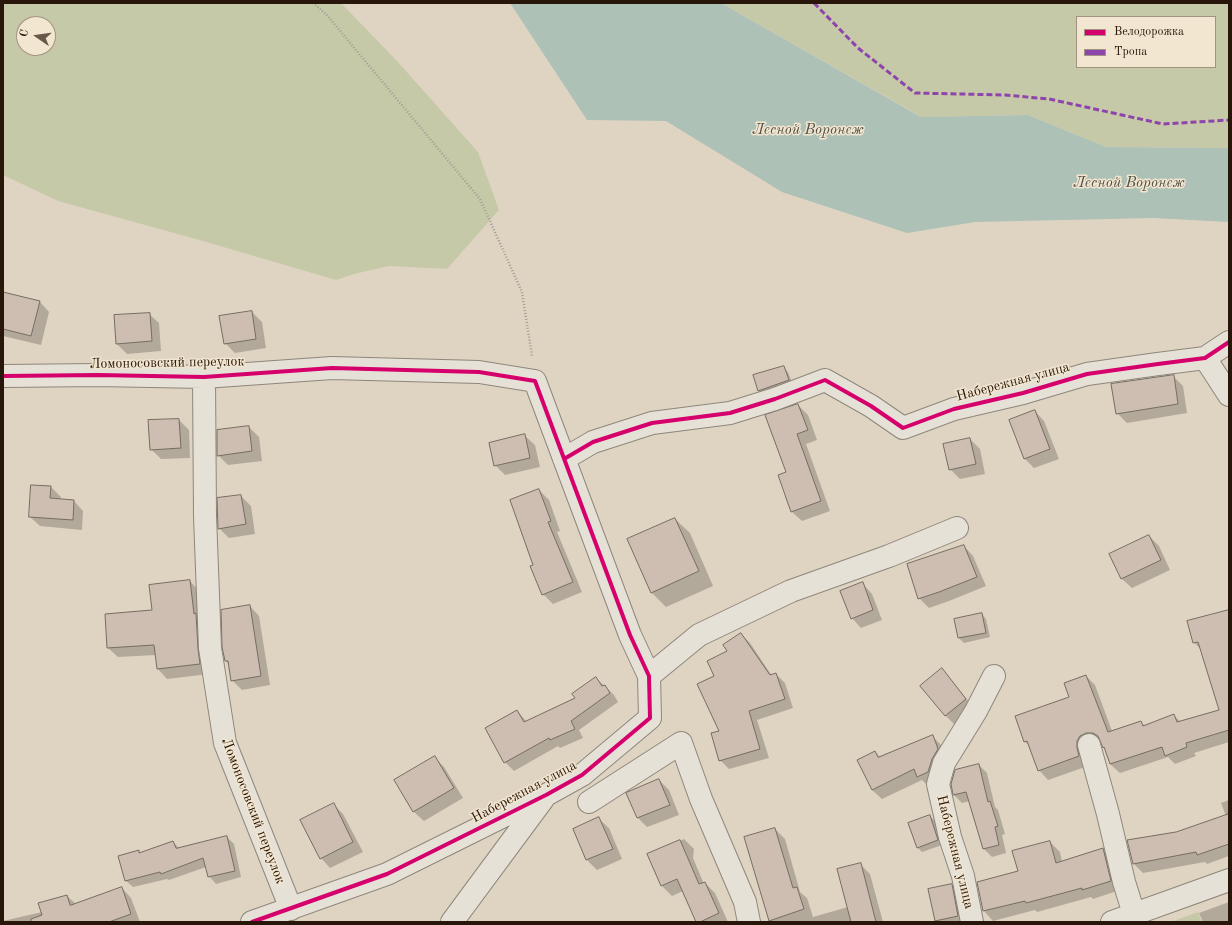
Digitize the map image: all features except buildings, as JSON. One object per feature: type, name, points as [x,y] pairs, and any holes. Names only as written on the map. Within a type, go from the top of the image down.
[{"type":"street","name":"Набережная улица","points":[[564,459],[593,442],[652,423],[730,413],[775,399],[825,380],[871,406],[903,428],[954,409],[1023,393],[1087,374],[1205,358],[1229,342]]},
{"type":"street","points":[[1205,358],[1229,395]]},
{"type":"street","name":"Ломоносовский переулок","points":[[3,376],[98,375],[204,377],[332,368],[479,372],[535,381]]},
{"type":"street","name":"Ломоносовский переулок","points":[[204,377],[205,516],[210,648],[225,743],[291,909]]},
{"type":"street","name":"Набережная улица","points":[[252,922],[387,874],[546,795],[582,775],[650,718],[649,676],[630,635],[535,381]]},
{"type":"street","points":[[649,676],[699,635],[791,592],[889,556],[957,528]]},
{"type":"street","name":"Набережная улица","points":[[972,922],[962,876],[950,837],[938,784],[944,763],[976,711],[994,676]]},
{"type":"street","points":[[589,802],[681,743],[701,800],[745,902],[749,922]]},
{"type":"street","points":[[1089,745],[1108,814],[1124,882],[1134,914]]},
{"type":"street","name":"Набережная улица","points":[[452,922],[546,795]]},
{"type":"street","points":[[1112,922],[1229,880]]},
{"type":"path","points":[[313,3],[326,14],[480,199],[522,292],[535,381]]},
{"type":"green space","points":[[3,3],[341,3],[397,61],[478,152],[499,210],[447,269],[389,266],[354,274],[336,280],[58,201],[3,175]]},
{"type":"green space","points":[[721,3],[1229,3],[1229,148],[1106,147],[1028,115],[922,117]]},
{"type":"green space","points":[[1198,912],[1202,922],[1171,922]]},
{"type":"water","name":"Лесной Воронеж","points":[[510,3],[721,3],[921,117],[1028,115],[1106,147],[1229,148],[1229,222],[1153,218],[975,222],[907,233],[782,192],[666,121],[587,120]]},
{"type":"marked path","points":[[814,3],[858,48],[915,93],[1005,95],[1049,99],[1163,124],[1229,120]]},
{"type":"cycle path","points":[[564,459],[593,442],[652,423],[730,413],[775,399],[825,380],[871,406],[903,428],[954,409],[1023,393],[1087,374],[1205,358],[1229,342]]},
{"type":"cycle path","points":[[3,376],[98,375],[204,377],[332,368],[479,372],[535,381],[630,635],[649,676],[650,718],[582,775],[546,795],[387,874],[252,922]]}]
